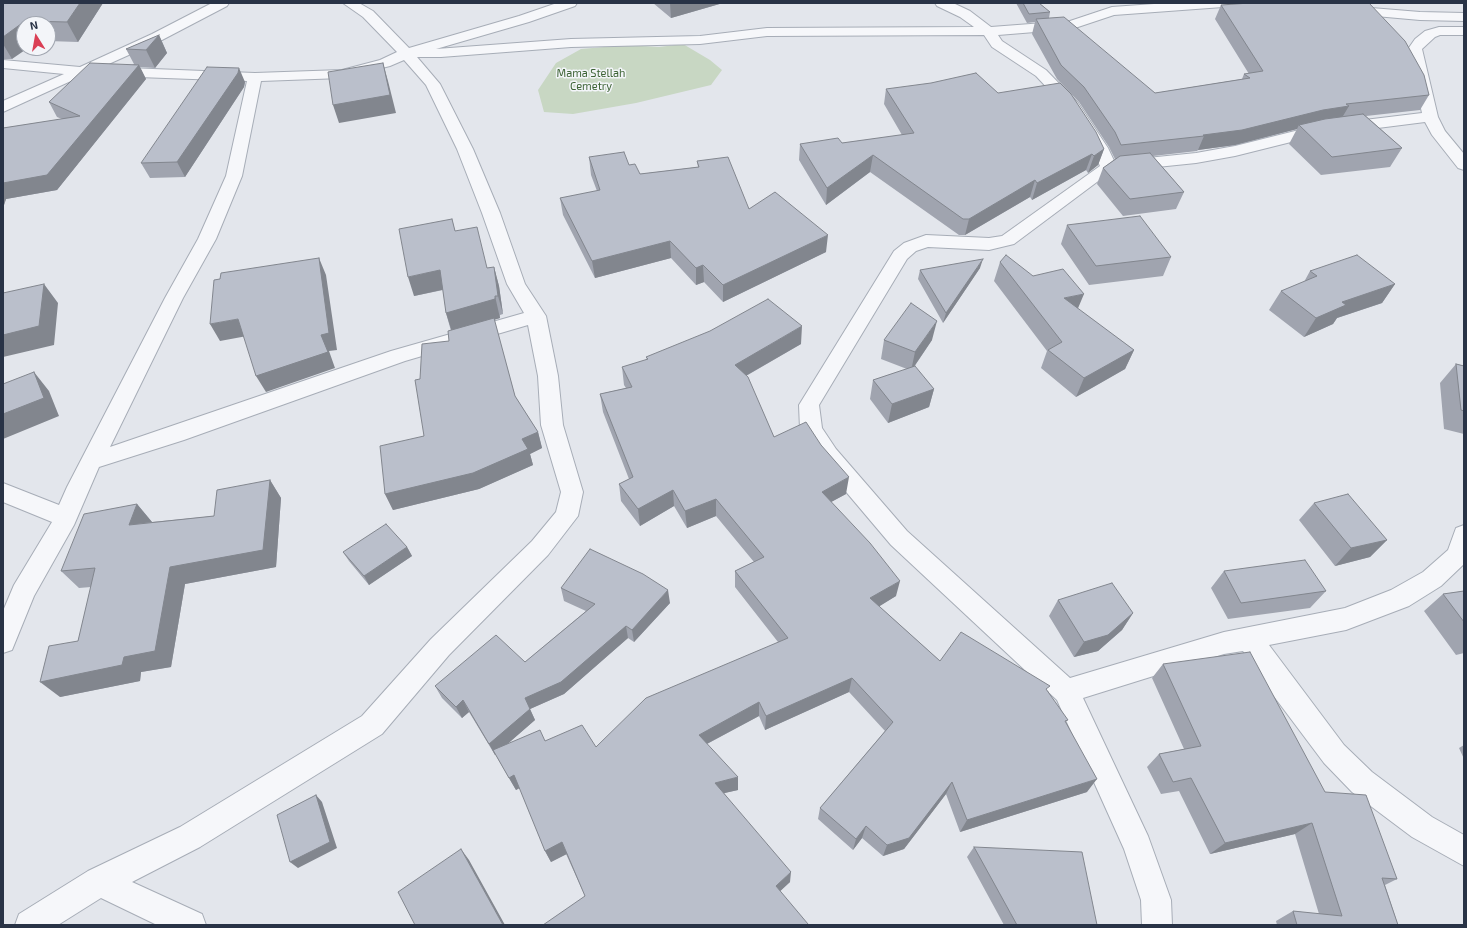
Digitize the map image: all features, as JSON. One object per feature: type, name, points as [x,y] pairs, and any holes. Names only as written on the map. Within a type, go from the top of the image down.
[{"type":"street","points":[[3,107],[163,34],[222,3]]},
{"type":"street","points":[[30,925],[99,882],[190,837],[372,725],[440,647],[540,548],[567,516],[572,492],[552,425],[548,376],[536,316],[516,284],[491,212],[434,84],[368,14],[350,3]]},
{"type":"street","points":[[3,64],[81,71],[254,77],[342,74],[385,63],[406,53],[524,19],[570,3]]},
{"type":"street","points":[[942,3],[965,14],[988,31],[997,44],[1041,74],[1074,106],[1100,148],[1109,167]]},
{"type":"street","points":[[406,53],[441,53],[572,43],[700,40],[767,32],[1011,31],[1056,28],[1072,25],[1112,11],[1223,3]]},
{"type":"street","points":[[1331,8],[1420,16],[1464,17]]},
{"type":"street","points":[[1464,31],[1439,32],[1430,34],[1420,42],[1415,49],[1430,117],[1438,132],[1464,165]]},
{"type":"street","points":[[3,642],[23,592],[66,518],[78,487],[174,298],[207,239],[234,176],[254,77]]},
{"type":"street","points":[[1158,925],[1156,900],[1138,846],[1066,691],[899,538],[828,455],[811,429],[809,405],[900,255],[910,247],[926,241],[989,244],[1008,240],[1109,167],[1196,158],[1235,151],[1315,131],[1430,117]]},
{"type":"street","points":[[92,461],[184,432],[398,356],[536,316]]},
{"type":"street","points":[[3,492],[66,518]]},
{"type":"street","points":[[1066,691],[1224,643],[1346,619],[1400,598],[1432,579],[1458,555],[1464,534]]},
{"type":"street","points":[[1249,638],[1282,686],[1334,754],[1362,782],[1422,827],[1464,851]]},
{"type":"street","points":[[99,882],[192,925]]},
{"type":"green space","name":"Mama Stellah Cemetry","points":[[683,44],[710,60],[722,70],[711,85],[636,103],[573,114],[544,112],[538,90],[556,63],[581,49],[627,45],[659,47]]},
{"type":"building","points":[[3,3],[80,3],[67,22],[56,22],[56,16],[16,16],[16,28],[3,37]]},
{"type":"building","points":[[1023,3],[1039,3],[1050,12],[1029,14]]},
{"type":"building","points":[[1250,3],[1369,3],[1405,41],[1424,75],[1429,95],[1346,104],[1349,106],[1323,110],[1242,130],[1203,135],[1204,136],[1121,145],[1115,132],[1084,87],[1061,65],[1036,19],[1064,17],[1155,93],[1250,78],[1244,74],[1263,71],[1221,5]]},
{"type":"building","points":[[159,35],[146,50],[126,49]]},
{"type":"building","points":[[90,63],[139,65],[47,175],[3,183],[3,128],[80,116],[49,102]]},
{"type":"building","points":[[383,63],[390,95],[333,105],[328,72]]},
{"type":"building","points":[[207,67],[239,68],[238,73],[177,162],[141,163]]},
{"type":"building","points":[[976,73],[998,93],[1060,83],[1071,94],[1096,132],[1104,149],[1094,156],[1092,154],[1037,183],[1035,180],[969,219],[963,219],[873,155],[827,188],[800,144],[838,138],[842,143],[914,133],[886,89],[931,83]]},
{"type":"building","points":[[1363,114],[1402,148],[1332,157],[1299,125],[1325,119]]},
{"type":"building","points":[[624,152],[629,165],[635,164],[640,174],[699,167],[697,161],[728,157],[749,209],[775,192],[828,235],[723,285],[703,265],[696,268],[670,241],[592,261],[560,198],[600,190],[589,157]]},
{"type":"building","points":[[1150,153],[1184,192],[1130,199],[1103,168],[1120,156]]},
{"type":"building","points":[[1140,216],[1171,257],[1096,266],[1067,225]]},
{"type":"building","points":[[452,219],[455,231],[477,227],[487,268],[494,267],[498,296],[495,296],[495,299],[446,313],[440,270],[408,277],[399,229]]},
{"type":"building","points":[[1006,255],[1033,276],[1063,269],[1084,294],[1064,298],[1134,350],[1084,378],[1048,350],[1062,342],[1000,262]]},
{"type":"building","points":[[1357,255],[1395,284],[1342,302],[1346,305],[1316,318],[1281,291],[1317,276],[1310,271]]},
{"type":"building","points":[[319,258],[329,333],[321,335],[328,352],[256,376],[238,319],[210,324],[214,280],[220,279],[221,273]]},
{"type":"building","points":[[983,259],[946,313],[920,270]]},
{"type":"building","points":[[44,284],[39,326],[3,335],[3,293]]},
{"type":"building","points":[[768,299],[802,326],[735,365],[748,377],[774,437],[806,422],[821,445],[849,477],[822,492],[870,543],[900,581],[870,598],[940,661],[961,632],[1050,686],[1046,689],[1068,720],[1065,721],[1097,779],[967,820],[952,782],[909,838],[887,845],[866,826],[856,839],[820,808],[893,722],[852,678],[766,716],[759,702],[699,735],[738,777],[715,783],[791,872],[776,886],[808,924],[543,925],[585,896],[562,842],[545,851],[514,775],[509,778],[493,750],[540,730],[545,741],[582,725],[596,747],[646,698],[788,638],[735,571],[764,557],[716,499],[685,511],[673,490],[638,509],[619,484],[633,477],[600,394],[632,387],[622,367],[648,359],[646,357],[710,331]]},
{"type":"building","points":[[911,303],[937,321],[915,352],[884,340]]},
{"type":"building","points":[[494,318],[515,396],[538,432],[522,439],[528,449],[473,473],[385,494],[380,446],[424,436],[415,380],[420,379],[422,344],[449,341],[448,331]]},
{"type":"building","points":[[1456,364],[1464,366],[1464,411],[1461,410]]},
{"type":"building","points":[[915,366],[934,389],[892,404],[873,380]]},
{"type":"building","points":[[34,372],[44,398],[3,414],[3,384]]},
{"type":"building","points":[[270,480],[263,550],[170,567],[155,651],[124,657],[122,665],[40,682],[49,646],[78,641],[95,568],[61,571],[84,514],[137,504],[129,525],[214,516],[217,490]]},
{"type":"building","points":[[1348,494],[1387,540],[1351,548],[1314,503]]},
{"type":"building","points":[[386,524],[407,547],[364,576],[343,552]]},
{"type":"building","points":[[590,549],[643,574],[668,590],[632,630],[626,626],[561,682],[525,698],[530,709],[489,744],[463,700],[456,707],[435,686],[496,635],[525,662],[595,604],[561,588]]},
{"type":"building","points":[[1305,560],[1326,591],[1241,603],[1224,571]]},
{"type":"building","points":[[1112,583],[1133,613],[1108,635],[1084,642],[1058,600]]},
{"type":"building","points":[[1464,591],[1464,622],[1443,594]]},
{"type":"building","points":[[1250,652],[1325,792],[1366,795],[1397,879],[1382,878],[1398,925],[1297,925],[1293,911],[1342,916],[1312,823],[1225,843],[1191,778],[1173,782],[1159,754],[1201,746],[1163,664]]},
{"type":"building","points":[[316,795],[330,842],[290,862],[277,815]]},
{"type":"building","points":[[974,847],[1082,852],[1097,925],[1017,925]]},
{"type":"building","points":[[461,849],[503,925],[415,925],[398,892]]}]
